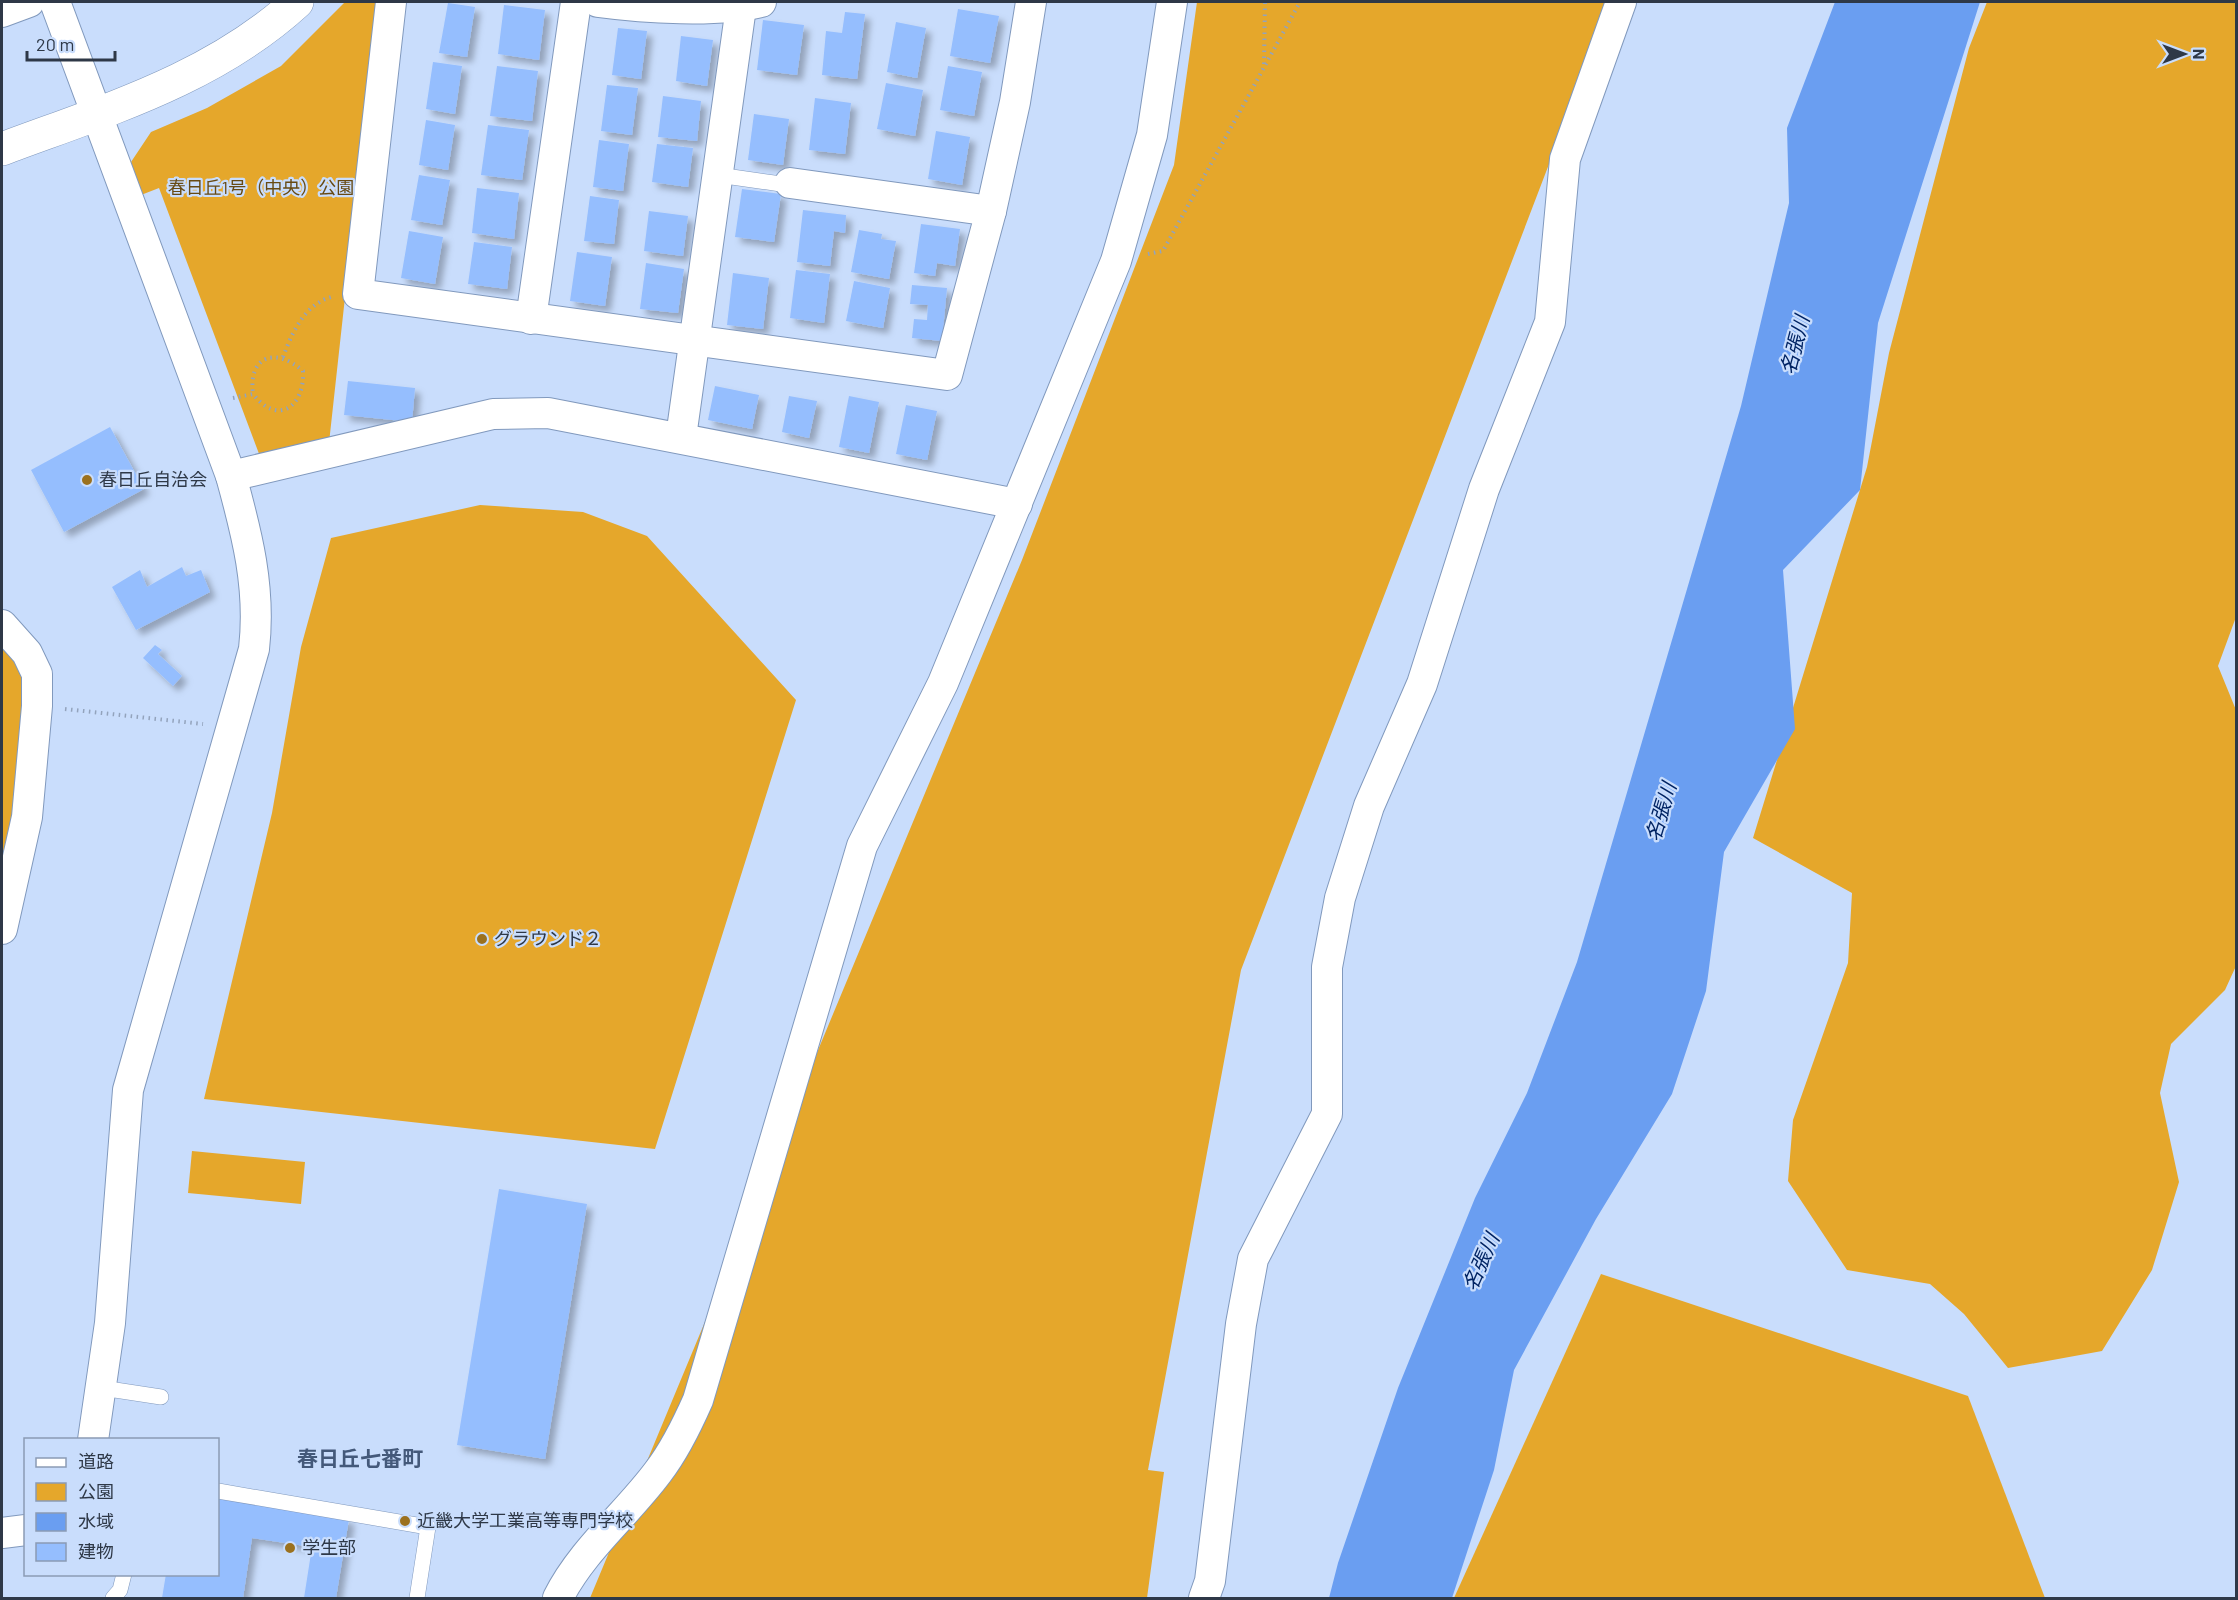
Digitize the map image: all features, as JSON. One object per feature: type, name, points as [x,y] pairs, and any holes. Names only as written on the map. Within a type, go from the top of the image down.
[{"type":"street","points":[[2,12],[29,2]]},
{"type":"street","points":[[54,2],[231,476],[252,551],[257,596],[254,649],[128,1090],[110,1323],[93,1438]]},
{"type":"street","points":[[2,149],[174,84],[223,57],[297,2]]},
{"type":"street","points":[[531,319],[576,2]]},
{"type":"street","points":[[598,2],[716,8],[751,4],[718,175],[693,339],[681,437]]},
{"type":"street","points":[[394,4],[358,294],[947,375],[991,211],[1015,102],[1031,2]]},
{"type":"street","points":[[558,1599],[578,1568],[658,1473],[683,1432],[698,1400],[862,846],[943,683],[1116,261],[1152,135],[1172,2]]},
{"type":"street","points":[[1204,1599],[1210,1581],[1241,1324],[1252,1259],[1327,1114],[1327,967],[1340,898],[1369,807],[1422,684],[1484,489],[1550,322],[1565,159],[1621,2]]},
{"type":"street","points":[[790,183],[991,211]]},
{"type":"street","points":[[231,476],[493,414],[548,413],[575,416],[1017,504]]},
{"type":"street","points":[[2,625],[27,653],[37,674],[37,706],[27,817],[2,929]]},
{"type":"street","points":[[2,1533],[24,1530]]},
{"type":"lane","points":[[718,175],[781,184],[790,183]]},
{"type":"lane","points":[[102,1388],[161,1397]]},
{"type":"lane","points":[[219,1491],[428,1527],[417,1599]]},
{"type":"lane","points":[[114,1599],[120,1590],[124,1576]]},
{"type":"path","points":[[1264,67],[1265,2]]},
{"type":"path","points":[[1116,261],[1163,251],[1299,2]]},
{"type":"path","points":[[283,357],[294,327],[322,300],[339,294],[358,294]]},
{"type":"path","points":[[270,357],[283,357],[303,371],[301,396],[293,405],[284,410],[272,410],[261,405],[253,394],[253,375],[256,367],[270,357]]},
{"type":"path","points":[[224,400],[253,394]]},
{"type":"path","points":[[37,706],[210,725]]},
{"type":"green space","name":"春日丘1号（中央）公園","points":[[345,2],[376,2],[377,6],[329,443],[261,459],[159,188],[141,195],[131,162],[151,132],[207,108],[281,66]]},
{"type":"green space","points":[[1197,2],[1611,2],[1241,970],[1148,1470],[1164,1472],[1147,1598],[590,1598],[1022,560],[1174,165]]},
{"type":"green space","points":[[1987,2],[2236,2],[2236,617],[2218,666],[2236,710],[2236,966],[2225,990],[2171,1044],[2160,1093],[2179,1182],[2152,1270],[2102,1351],[2008,1368],[1964,1314],[1930,1284],[1847,1270],[1788,1181],[1793,1120],[1848,963],[1852,893],[1753,838],[1867,467],[1889,353],[1969,48]]},
{"type":"green space","name":"グラウンド２","points":[[480,505],[583,512],[647,536],[796,700],[655,1149],[204,1099],[272,813],[301,647],[331,538]]},
{"type":"green space","points":[[2,645],[17,661],[27,688],[16,814],[2,872]]},
{"type":"green space","points":[[192,1151],[305,1162],[301,1204],[188,1193]]},
{"type":"green space","points":[[1601,1274],[1968,1396],[2045,1598],[1454,1598]]},
{"type":"water","name":"名張川","points":[[1835,2],[1980,2],[1878,323],[1860,490],[1783,570],[1795,729],[1724,852],[1706,991],[1672,1094],[1596,1219],[1514,1370],[1494,1470],[1452,1598],[1329,1598],[1338,1563],[1398,1388],[1475,1198],[1527,1093],[1577,962],[1741,406],[1789,203],[1787,128]]},
{"type":"building","points":[[448,3],[475,7],[467,57],[439,53]]},
{"type":"building","points":[[504,5],[545,10],[539,60],[498,54]]},
{"type":"building","points":[[958,9],[999,16],[990,63],[950,56]]},
{"type":"building","points":[[845,12],[865,14],[857,79],[822,75],[826,31],[842,33]]},
{"type":"building","points":[[763,20],[804,25],[797,75],[757,70]]},
{"type":"building","points":[[896,22],[926,28],[917,78],[887,72]]},
{"type":"building","points":[[618,28],[647,31],[641,79],[612,75]]},
{"type":"building","points":[[681,36],[713,40],[707,86],[676,81]]},
{"type":"building","points":[[433,62],[462,66],[455,114],[426,109]]},
{"type":"building","points":[[497,66],[538,71],[532,121],[490,116]]},
{"type":"building","points":[[948,66],[982,72],[974,116],[940,110]]},
{"type":"building","points":[[886,83],[923,90],[915,136],[877,129]]},
{"type":"building","points":[[607,85],[638,88],[632,135],[601,131]]},
{"type":"building","points":[[663,96],[701,101],[697,141],[658,137]]},
{"type":"building","points":[[815,98],[851,103],[845,154],[809,150]]},
{"type":"building","points":[[754,114],[789,119],[783,165],[748,160]]},
{"type":"building","points":[[426,120],[455,125],[448,170],[419,165]]},
{"type":"building","points":[[488,125],[529,130],[522,180],[481,175]]},
{"type":"building","points":[[936,131],[970,137],[962,185],[928,179]]},
{"type":"building","points":[[599,140],[629,144],[623,191],[593,187]]},
{"type":"building","points":[[657,144],[693,148],[688,187],[652,182]]},
{"type":"building","points":[[419,175],[450,180],[442,225],[411,220]]},
{"type":"building","points":[[477,188],[519,193],[514,239],[472,233]]},
{"type":"building","points":[[742,189],[781,194],[774,242],[735,237]]},
{"type":"building","points":[[590,196],[619,200],[614,244],[584,241]]},
{"type":"building","points":[[803,210],[846,215],[845,233],[834,231],[830,266],[797,262]]},
{"type":"building","points":[[649,211],[688,216],[683,256],[644,251]]},
{"type":"building","points":[[921,224],[960,229],[955,266],[937,263],[935,276],[914,273]]},
{"type":"building","points":[[859,230],[882,234],[881,239],[896,241],[889,279],[851,272]]},
{"type":"building","points":[[409,231],[443,237],[435,284],[401,278]]},
{"type":"building","points":[[474,242],[512,247],[507,289],[468,284]]},
{"type":"building","points":[[577,252],[612,257],[605,306],[570,301]]},
{"type":"building","points":[[646,263],[684,269],[678,313],[640,309]]},
{"type":"building","points":[[796,270],[830,274],[824,323],[790,318]]},
{"type":"building","points":[[733,273],[769,278],[763,329],[727,325]]},
{"type":"building","points":[[854,281],[890,288],[883,328],[846,321]]},
{"type":"building","points":[[912,285],[947,288],[942,341],[912,338],[914,319],[927,320],[928,305],[910,304]]},
{"type":"building","points":[[348,381],[415,388],[412,422],[344,415]]},
{"type":"building","points":[[715,386],[759,395],[752,429],[708,420]]},
{"type":"building","points":[[789,396],[817,401],[809,438],[782,432]]},
{"type":"building","points":[[849,396],[879,402],[869,453],[839,447]]},
{"type":"building","points":[[906,405],[937,411],[927,460],[896,454]]},
{"type":"building","name":"春日丘自治会","points":[[110,427],[144,489],[64,532],[31,470]]},
{"type":"building","points":[[182,567],[186,576],[201,570],[210,592],[136,630],[112,587],[140,570],[147,587]]},
{"type":"building","points":[[155,645],[162,650],[158,654],[182,676],[173,686],[143,658]]},
{"type":"building","points":[[499,1189],[587,1204],[545,1459],[457,1445]]},
{"type":"building","points":[[219,1498],[349,1519],[336,1598],[304,1598],[312,1547],[252,1538],[243,1598],[162,1598],[166,1576],[219,1576]]},
{"type":"place","name":"春日丘自治会","points":[[87,480]]},
{"type":"place","name":"グラウンド２","points":[[482,939]]},
{"type":"place","name":"近畿大学工業高等専門学校","points":[[405,1521]]},
{"type":"place","name":"学生部","points":[[290,1548]]},
{"type":"district","name":"春日丘七番町","points":[[360,1459]]}]
